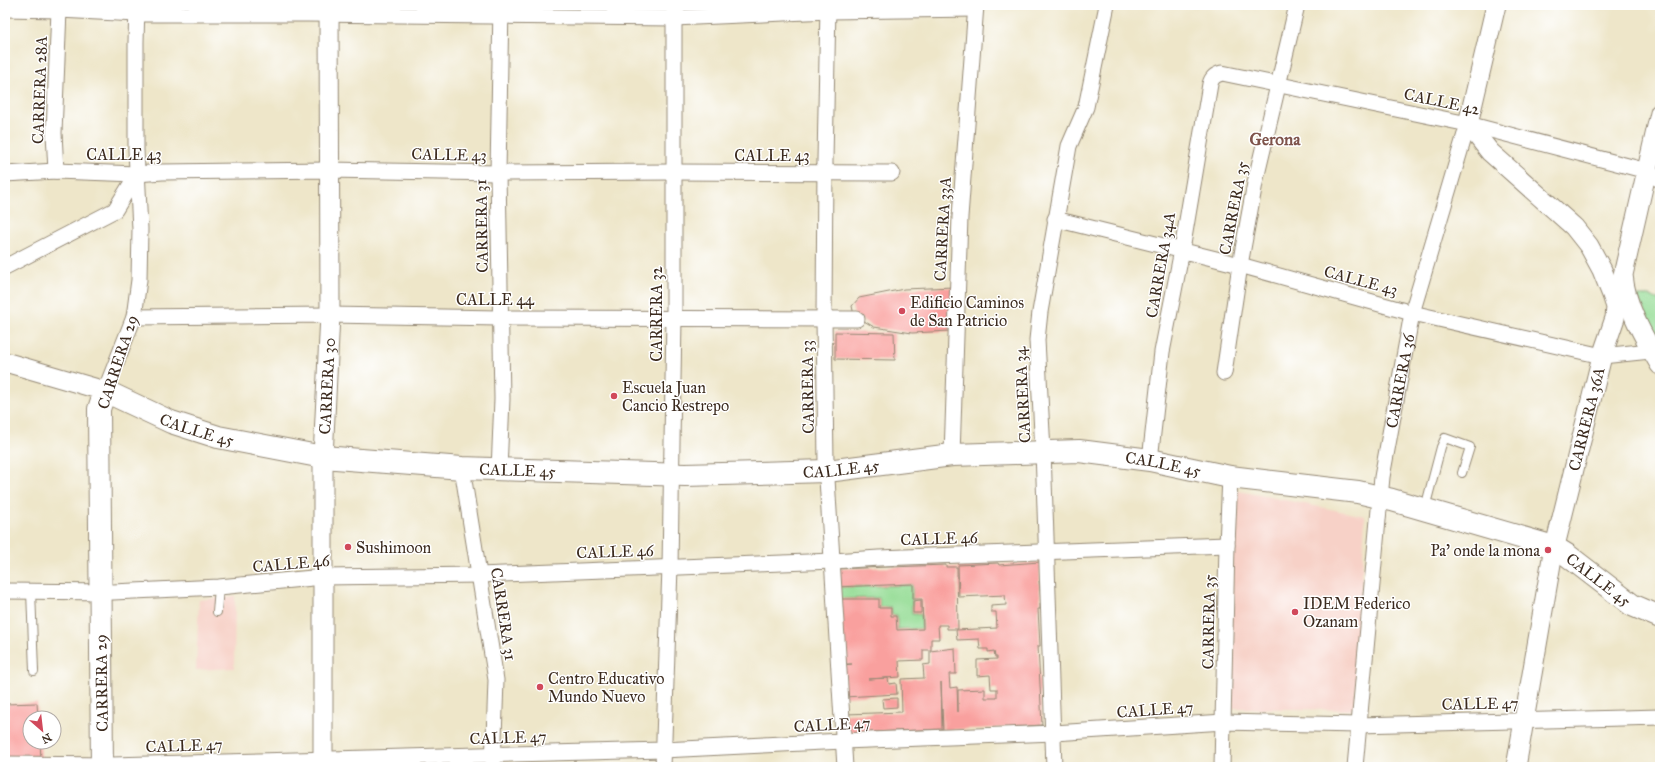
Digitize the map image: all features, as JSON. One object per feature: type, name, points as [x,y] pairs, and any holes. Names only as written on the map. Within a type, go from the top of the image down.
[{"type":"main road","name":"CALLE 45","points":[[105,391],[171,422],[218,437],[323,457],[462,468],[672,475],[826,471],[952,455],[1043,451],[1079,451],[1150,460],[1230,477],[1358,492],[1424,509],[1554,547],[1567,555],[1632,605],[1660,617]]},
{"type":"main road","name":"CARRERA 29","points":[[102,766],[99,409],[105,391]]},
{"type":"street","name":"CARRERA 34","points":[[1054,767],[1054,733],[1038,340],[1040,312],[1055,219],[1069,146],[1086,107],[1107,5]]},
{"type":"street","name":"CARRERA 35","points":[[1224,373],[1240,265],[1255,183],[1297,5]]},
{"type":"street","name":"CARRERA 36","points":[[1355,767],[1379,497],[1412,313],[1468,124],[1496,5]]},
{"type":"street","points":[[5,9],[674,11],[976,7]]},
{"type":"street","name":"CARRERA 33A","points":[[952,455],[960,217],[976,7]]},
{"type":"street","name":"CARRERA 33","points":[[828,8],[824,319],[826,471],[833,561],[845,767]]},
{"type":"street","name":"CARRERA 28A","points":[[56,171],[54,133],[59,10]]},
{"type":"street","name":"CARRERA 29","points":[[105,391],[134,317],[139,280],[140,228],[136,174],[137,10]]},
{"type":"street","name":"CARRERA 30","points":[[323,763],[323,457],[330,315],[328,10]]},
{"type":"street","name":"CARRERA 31","points":[[499,470],[502,399],[498,173],[501,11]]},
{"type":"street","name":"CARRERA 32","points":[[663,767],[662,750],[670,567],[672,475],[674,318],[674,11]]},
{"type":"street","name":"CALLE 42","points":[[1212,77],[1222,73],[1468,124],[1653,176]]},
{"type":"street","name":"CARRERA 34A","points":[[1150,460],[1162,352],[1182,250],[1212,77]]},
{"type":"street","points":[[1657,355],[1629,305],[1625,292],[1623,275],[1653,176],[1660,113]]},
{"type":"street","name":"CARRERA 36A","points":[[1468,124],[1490,152],[1574,227],[1589,246],[1602,270],[1616,307],[1615,318],[1602,356],[1559,533],[1554,547],[1516,767]]},
{"type":"street","name":"CALLE 43","points":[[5,174],[56,171],[136,174],[162,172],[328,170],[498,173],[892,173]]},
{"type":"street","points":[[5,267],[114,210],[136,174]]},
{"type":"street","name":"CALLE 43","points":[[1055,219],[1240,265],[1412,313],[1602,356],[1657,355]]},
{"type":"street","name":"CALLE 44","points":[[134,317],[330,315],[500,318],[857,319]]},
{"type":"street","name":"CALLE 45","points":[[5,362],[105,391]]},
{"type":"street","name":"CARRERA 31","points":[[462,468],[496,680],[493,761]]},
{"type":"street","name":"CARRERA 35","points":[[1222,767],[1230,477]]},
{"type":"street","name":"CALLE 46","points":[[5,591],[100,592],[218,587],[323,577],[480,575],[1227,545]]},
{"type":"street","name":"CALLE 47","points":[[5,764],[102,766],[493,761],[662,750],[1054,733],[1224,722],[1358,725],[1660,717]]},
{"type":"lane","points":[[1424,509],[1439,454],[1445,438],[1469,446],[1470,449],[1462,473]]},
{"type":"lane","points":[[217,612],[218,587]]},
{"type":"lane","points":[[31,591],[34,671]]},
{"type":"shaded area","name":"IDEM Federico Ozanam","points":[[1234,490],[1365,516],[1355,710],[1228,708]]},
{"type":"shaded area","points":[[235,596],[234,668],[196,670],[199,600]]},
{"type":"green space","points":[[145,5],[315,5],[315,8],[145,9]]},
{"type":"green space","points":[[1637,296],[1651,296],[1660,301],[1660,340],[1657,336]]},
{"type":"green space","points":[[912,585],[912,614],[921,614],[922,629],[897,629],[897,615],[892,615],[891,607],[879,607],[879,598],[840,599],[839,587]]},
{"type":"building","name":"Edificio Caminos de San Patricio","points":[[954,287],[950,331],[912,333],[874,327],[854,315],[852,306],[859,298],[904,289]]},
{"type":"building","points":[[835,332],[894,333],[895,360],[835,359]]},
{"type":"building","points":[[1040,562],[1039,581],[1041,603],[1040,609],[1038,609],[1040,646],[1038,646],[1042,725],[943,730],[941,682],[942,729],[847,733],[846,714],[902,712],[901,679],[924,678],[923,665],[930,664],[930,651],[955,648],[956,674],[949,674],[950,688],[957,687],[958,712],[958,690],[985,689],[985,698],[997,698],[997,689],[991,689],[990,675],[977,676],[977,660],[997,659],[994,651],[988,652],[988,649],[980,649],[979,639],[957,640],[956,630],[997,628],[996,612],[991,612],[991,606],[1006,605],[1005,595],[959,597],[958,565],[998,563],[999,565]]},
{"type":"building","points":[[946,565],[946,567],[957,567],[958,629],[947,629],[947,625],[938,625],[939,639],[931,639],[931,650],[923,650],[923,660],[899,661],[900,677],[868,679],[888,678],[889,684],[896,683],[897,694],[844,697],[843,665],[852,664],[841,664],[840,599],[879,599],[879,608],[891,608],[891,616],[896,616],[897,630],[923,629],[922,599],[913,599],[913,584],[835,587],[834,569]]},
{"type":"building","points":[[921,600],[921,613],[913,613],[913,601]]},
{"type":"building","points":[[897,698],[897,707],[883,708],[882,699]]},
{"type":"building","points":[[37,703],[37,710],[22,710],[22,750],[40,750],[41,759],[5,759],[5,704]]},
{"type":"place","name":"Edificio Caminos de San Patricio","points":[[902,311]]},
{"type":"place","name":"Escuela Juan Cancio Restrepo","points":[[614,396]]},
{"type":"place","name":"Sushimoon","points":[[348,547]]},
{"type":"place","name":"Pa' onde la mona","points":[[1548,550]]},
{"type":"place","name":"IDEM Federico Ozanam","points":[[1295,612]]},
{"type":"place","name":"Centro Educativo Mundo Nuevo","points":[[540,687]]},
{"type":"district","name":"Gerona","points":[[1275,139]]}]
